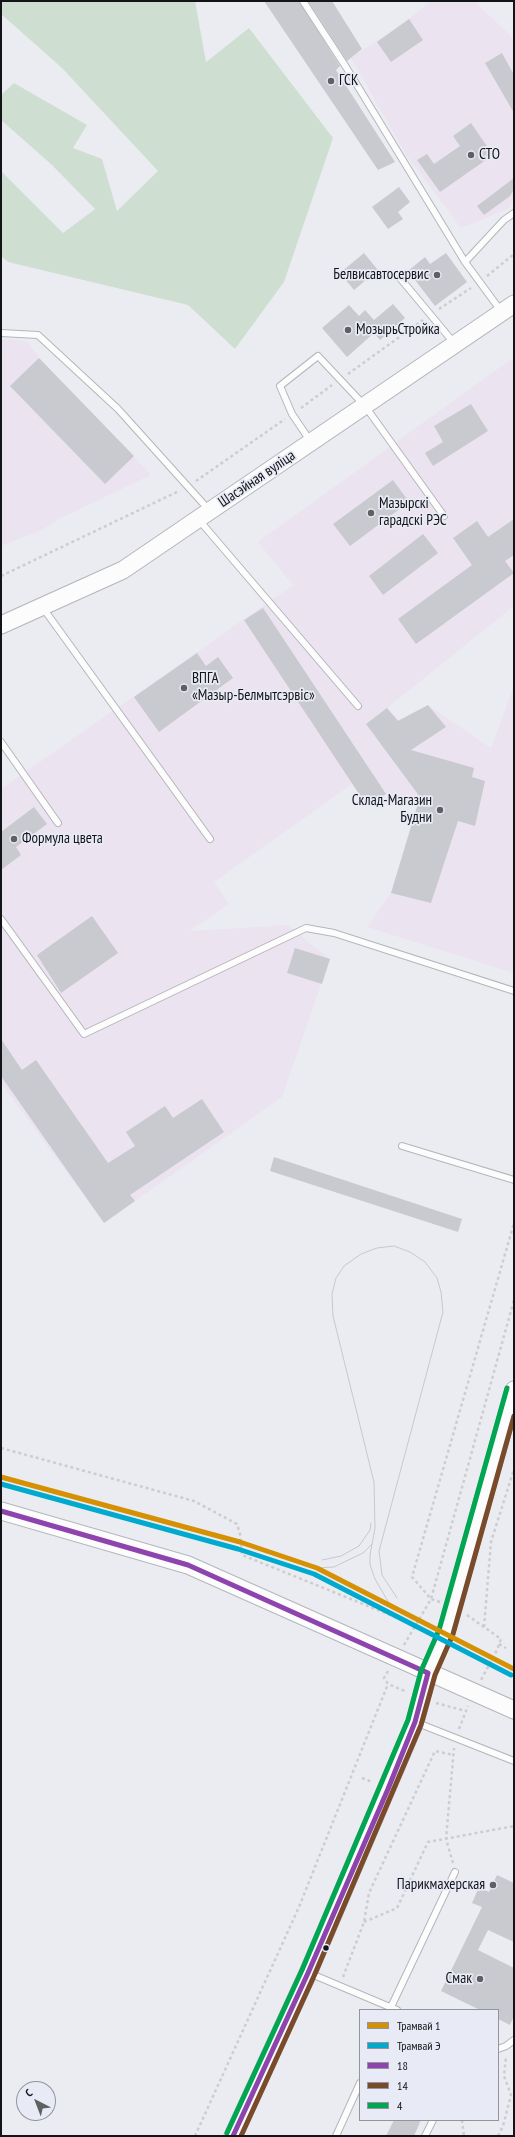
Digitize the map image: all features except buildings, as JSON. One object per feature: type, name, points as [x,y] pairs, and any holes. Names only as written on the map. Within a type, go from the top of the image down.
[{"type":"main road","name":"Шасэйная вуліца","points":[[1,625],[123,570],[508,308]]},
{"type":"main road","points":[[233,2136],[308,1972],[415,1722],[428,1673],[446,1632],[514,1390]]},
{"type":"main road","points":[[1,1511],[188,1565],[514,1710]]},
{"type":"lane","name":"Шасэйная вуліца","points":[[303,1],[346,67],[465,262],[480,282],[508,308]]},
{"type":"lane","points":[[465,262],[504,220],[514,213]]},
{"type":"lane","points":[[400,278],[455,345]]},
{"type":"lane","points":[[1,333],[38,335],[118,409],[188,486],[204,515],[358,706]]},
{"type":"lane","points":[[311,443],[292,414],[280,386],[318,356],[365,406],[444,516]]},
{"type":"lane","points":[[42,607],[210,839]]},
{"type":"lane","points":[[1,742],[58,823]]},
{"type":"lane","points":[[1,919],[84,1034],[306,928],[334,933],[514,991]]},
{"type":"lane","points":[[402,1146],[514,1180]]},
{"type":"lane","points":[[415,1722],[514,1761]]},
{"type":"lane","points":[[308,1972],[394,2009],[455,1872]]},
{"type":"lane","points":[[499,2049],[506,2046],[514,2040]]},
{"type":"lane","points":[[336,2136],[359,2086]]},
{"type":"lane","points":[[425,2136],[432,2121]]},
{"type":"path","points":[[1,576],[188,486],[292,414],[431,314],[480,282],[514,254]]},
{"type":"path","points":[[455,1872],[446,1839],[453,1755],[456,1738],[474,1693],[501,1639],[453,1605],[431,1599],[412,1577],[514,1223]]},
{"type":"path","points":[[384,1678],[431,1599],[514,1300]]},
{"type":"path","points":[[1,1448],[194,1501],[236,1524],[240,1534],[242,1555],[415,1625]]},
{"type":"path","points":[[484,1627],[491,1542],[514,1469]]},
{"type":"path","points":[[499,1644],[506,1648]]},
{"type":"path","points":[[489,1664],[496,1667]]},
{"type":"path","points":[[195,2136],[299,1907],[388,1684]]},
{"type":"path","points":[[340,1985],[364,1922],[369,1893],[434,1751],[453,1755]]},
{"type":"path","points":[[364,1922],[397,1908],[428,1842],[514,1826]]},
{"type":"path","points":[[498,2136],[503,2126],[511,2095],[504,2076],[506,2046]]},
{"type":"path","points":[[462,2121],[464,2136]]},
{"type":"shaded area","points":[[431,1],[474,1],[514,39],[514,199],[508,209],[461,228],[407,156],[351,58],[409,19]]},
{"type":"shaded area","points":[[1,339],[27,341],[39,358],[151,475],[57,520],[42,530],[1,546]]},
{"type":"shaded area","points":[[514,357],[514,606],[387,708],[399,720],[428,705],[491,748],[514,685],[514,973],[367,927],[391,893],[419,798],[386,794],[367,806],[352,784],[214,882],[229,904],[190,931],[287,925],[330,959],[282,1097],[104,1223],[1,1083],[1,789],[293,585],[258,542]]},
{"type":"green space","points":[[1,1],[195,1],[206,62],[249,28],[333,138],[284,282],[235,349],[188,305],[8,262],[1,256],[1,171],[63,233],[95,209],[52,165],[1,120],[1,95],[14,83],[87,125],[73,148],[102,159],[117,211],[158,171],[62,68],[1,14]]},
{"type":"tram line","points":[[390,1605],[375,1579],[370,1565],[370,1555],[375,1528],[374,1482],[333,1316],[332,1294],[336,1278],[344,1266],[361,1254],[377,1248],[394,1246],[410,1252],[425,1262],[437,1278],[441,1292],[443,1312],[379,1551],[382,1575],[397,1598]]},
{"type":"tram line","name":"1","points":[[1,1477],[240,1542],[317,1568],[514,1669]]},
{"type":"tram line","name":"Э","points":[[1,1484],[238,1549],[314,1574],[511,1675]]},
{"type":"tram line","points":[[322,1560],[341,1556],[359,1546],[370,1530],[371,1523]]},
{"type":"tram line","points":[[317,1568],[334,1567],[363,1553],[372,1544]]},
{"type":"transit line","name":"4","points":[[227,2133],[302,1970],[408,1720],[421,1671],[439,1630],[507,1388]]},
{"type":"transit line","name":"14","points":[[241,2136],[314,1976],[421,1725],[435,1675],[453,1634],[514,1416]]},
{"type":"transit line","name":"18","points":[[1,1511],[188,1565],[428,1673],[415,1722],[388,1789],[308,1973],[233,2136]]},
{"type":"place","name":"ГСК","points":[[331,81]]},
{"type":"place","name":"СТО","points":[[471,155]]},
{"type":"place","name":"Белвисавтосервис","points":[[437,275]]},
{"type":"place","name":"МозырьСтройка","points":[[348,330]]},
{"type":"place","name":"Мазырскі гарадскі РЭС","points":[[371,513]]},
{"type":"place","name":"ВПГА «Мазыр-Белмытсэрвіс»","points":[[184,688]]},
{"type":"place","name":"Склад-Магазин Будни","points":[[440,810]]},
{"type":"place","name":"Формула цвета","points":[[14,839]]},
{"type":"place","name":"Парикмахерская","points":[[493,1885]]},
{"type":"place","name":"Смак","points":[[480,1979]]}]
